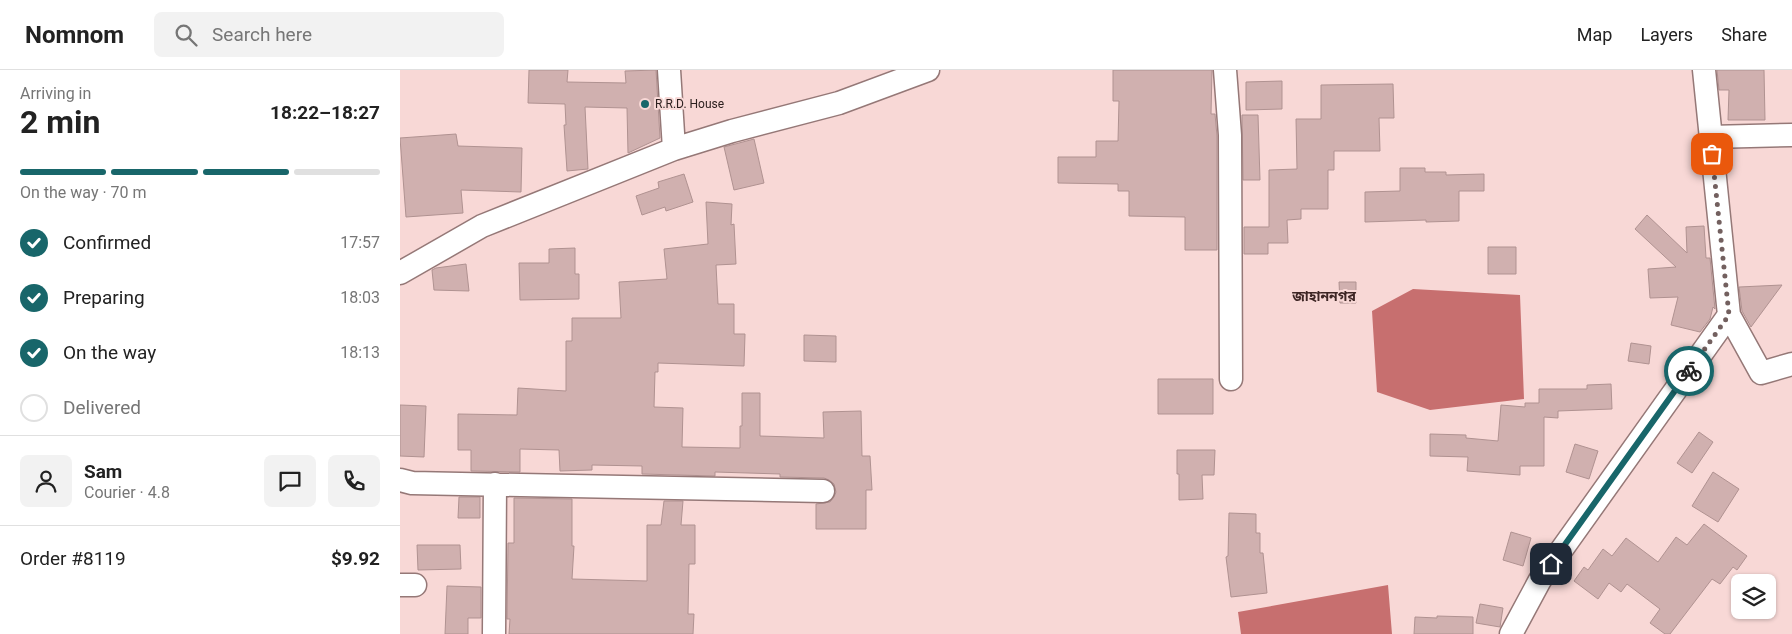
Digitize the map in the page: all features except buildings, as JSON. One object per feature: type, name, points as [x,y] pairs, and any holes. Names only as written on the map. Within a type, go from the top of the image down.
[{"type":"street","points":[[669,70],[674,149]]},
{"type":"street","points":[[400,273],[482,226],[674,149],[732,131],[838,103],[928,70]]},
{"type":"street","points":[[1226,70],[1230,135],[1231,379]]},
{"type":"street","points":[[1704,70],[1729,315],[1761,373],[1792,364]]},
{"type":"street","points":[[1710,137],[1792,136]]},
{"type":"street","points":[[1511,634],[1540,580],[1729,315]]},
{"type":"street","points":[[400,480],[412,483],[823,491]]},
{"type":"street","points":[[494,634],[495,484]]},
{"type":"shaded area","points":[[1413,289],[1520,295],[1524,399],[1430,410],[1377,392],[1372,311]]},
{"type":"shaded area","points":[[1388,585],[1392,634],[1241,634],[1238,612]]},
{"type":"way so far","points":[[1689,371],[1729,315],[1712,154]]},
{"type":"place","name":"R.R.D. House","points":[[645,104]]},
{"type":"district","name":"জাহাননগর","points":[[1324,296]]},
{"type":"route","points":[[1551,564],[1689,371]]}]
